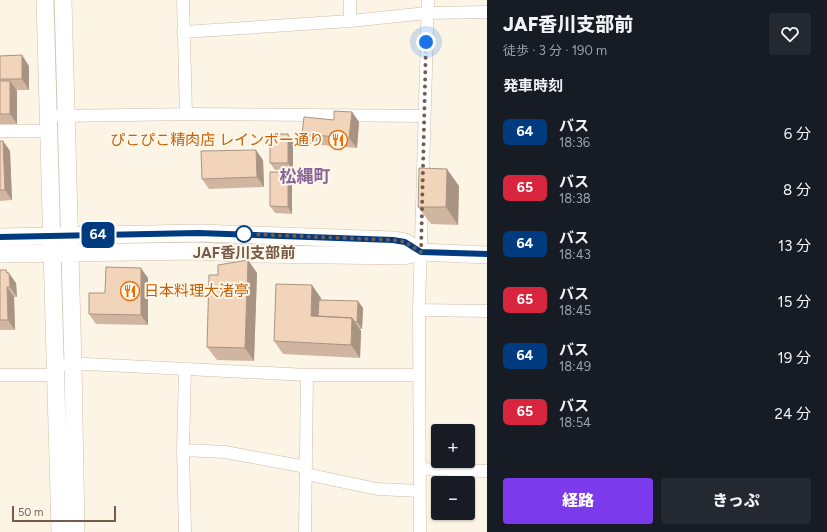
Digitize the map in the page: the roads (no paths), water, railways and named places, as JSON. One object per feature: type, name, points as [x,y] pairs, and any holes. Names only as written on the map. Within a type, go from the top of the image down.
[{"type":"street","points":[[45,0],[47,124],[53,254],[60,532]]},
{"type":"street","points":[[63,0],[70,236],[76,532]]},
{"type":"street","points":[[183,0],[186,114]]},
{"type":"street","points":[[350,0],[350,21]]},
{"type":"street","points":[[420,532],[419,310],[428,0]]},
{"type":"street","points":[[183,32],[350,21],[427,13],[487,12]]},
{"type":"street","points":[[0,131],[47,124],[66,116],[186,114],[424,116]]},
{"type":"street","points":[[0,237],[198,233],[393,240],[405,242],[421,252]]},
{"type":"street","points":[[0,254],[198,251],[256,254],[404,256],[421,252],[487,254]]},
{"type":"street","points":[[419,310],[487,311]]},
{"type":"street","points":[[0,375],[55,370],[73,365],[306,375],[419,375]]},
{"type":"street","points":[[185,369],[183,450],[185,532]]},
{"type":"street","points":[[305,532],[306,375]]},
{"type":"street","points":[[183,450],[225,452],[306,470],[377,489],[420,491]]},
{"type":"street","points":[[420,469],[487,471]]},
{"type":"place","name":"ぴこぴこ精肉店 レインボー通り","points":[[338,140]]},
{"type":"place","name":"JAF香川支部前","points":[[244,234]]},
{"type":"place","name":"日本料理大渚亭","points":[[130,291]]},
{"type":"district","name":"松縄町","points":[[305,176]]}]
